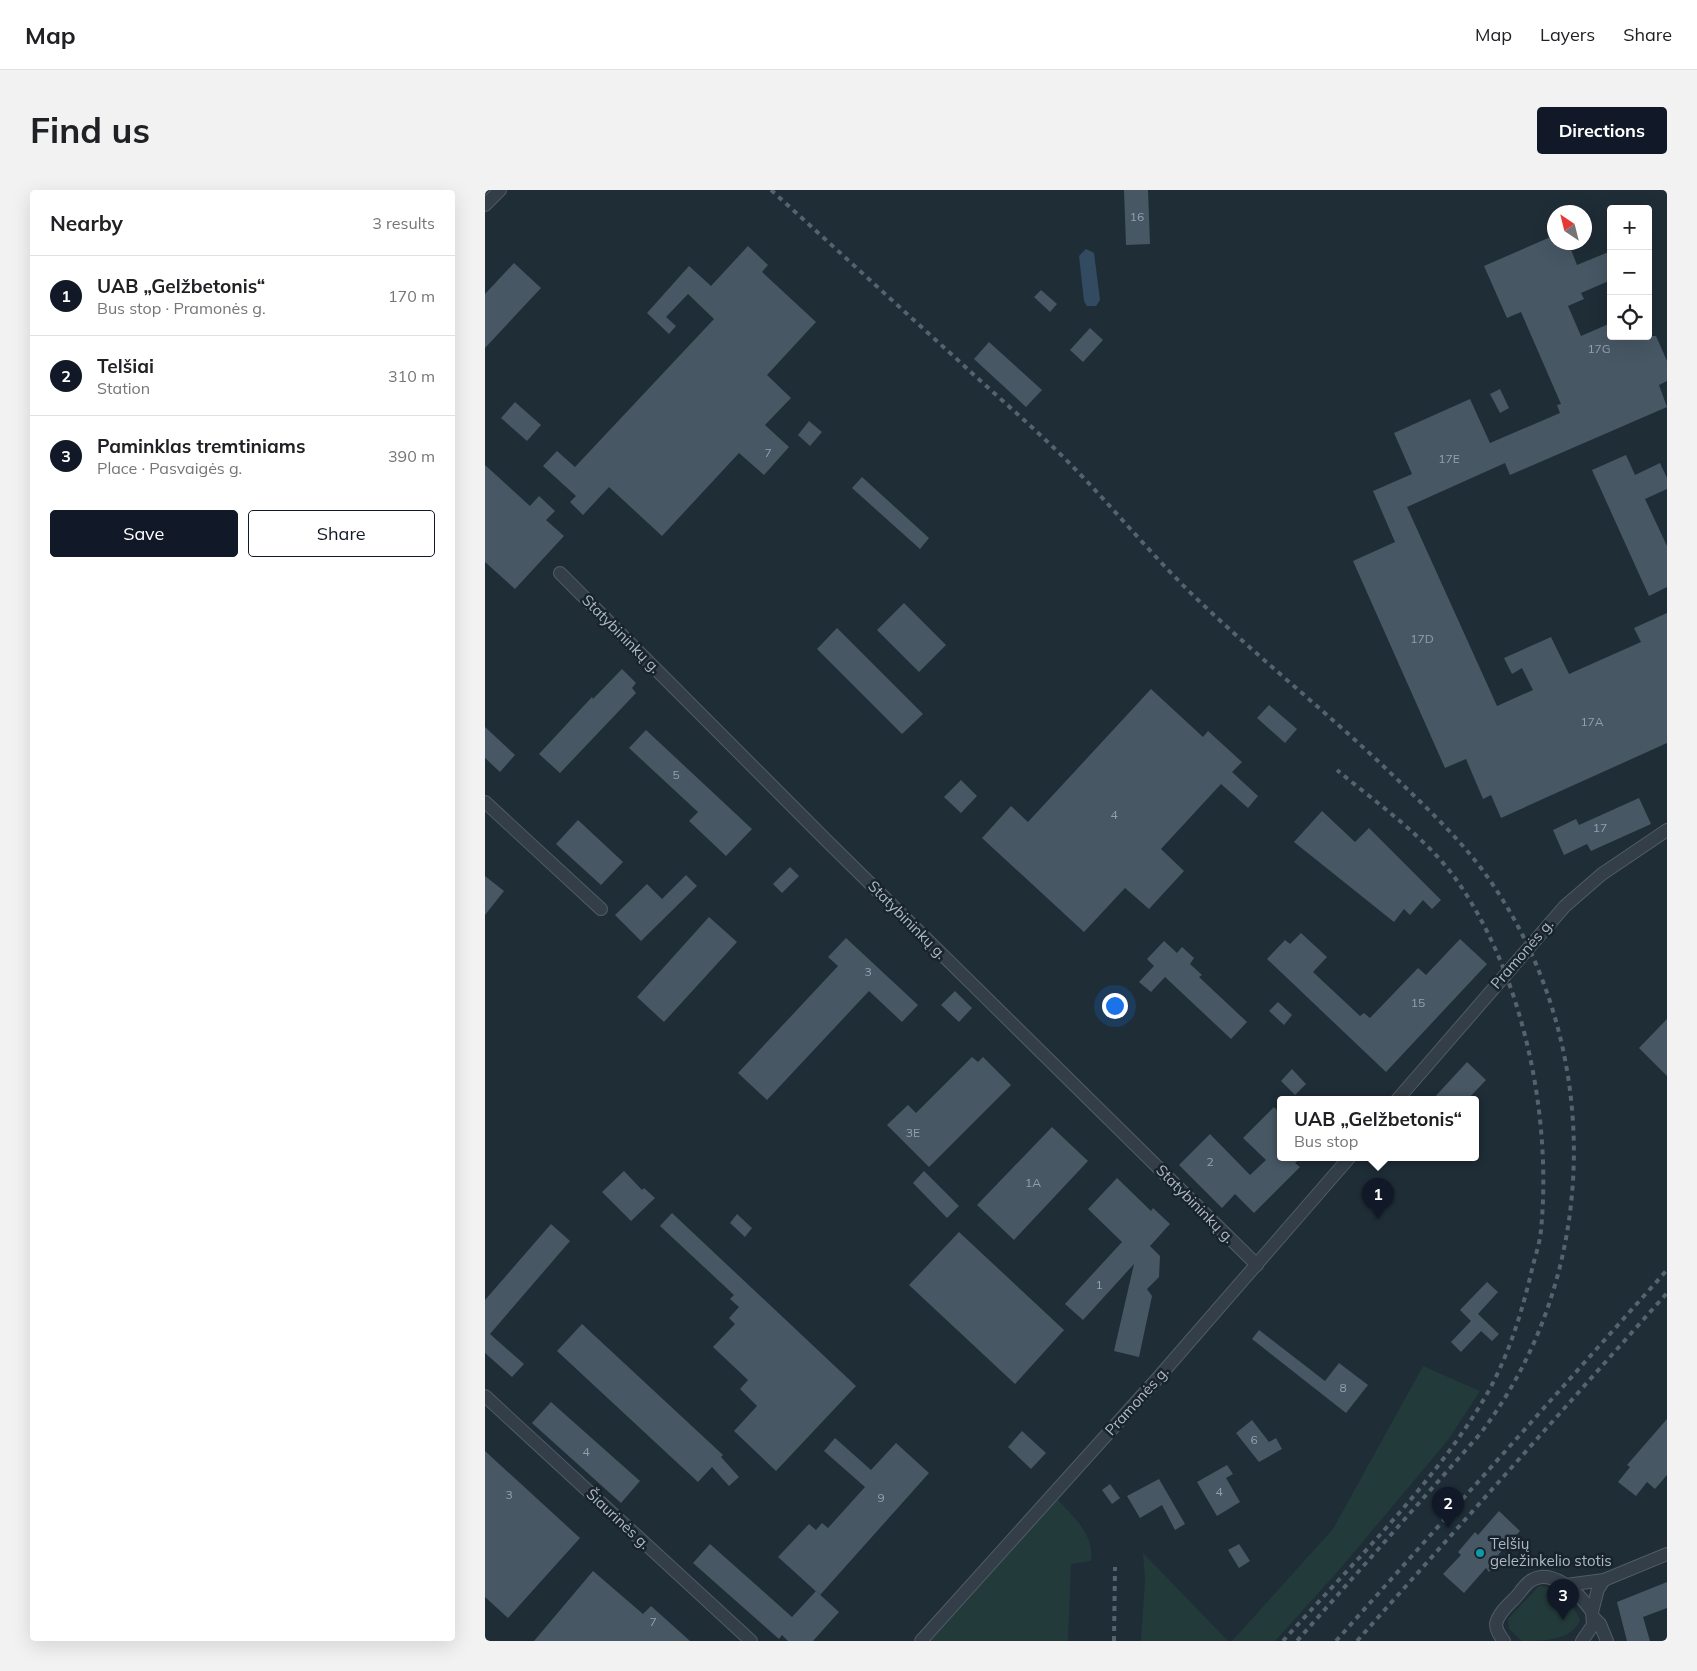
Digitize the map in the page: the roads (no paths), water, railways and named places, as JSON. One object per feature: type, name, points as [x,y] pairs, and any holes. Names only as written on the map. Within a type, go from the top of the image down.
[{"type":"street","points":[[485,205],[500,190]]},
{"type":"street","name":"Statybininkų g.","points":[[560,573],[826,840],[1257,1265]]},
{"type":"street","points":[[485,802],[601,909]]},
{"type":"street","name":"Pramonės g.","points":[[1400,1096],[1565,906],[1602,874],[1667,830]]},
{"type":"street","name":"Pramonės g.","points":[[921,1641],[1257,1265],[1346,1161]]},
{"type":"street","name":"Šiaurinės g.","points":[[485,1396],[751,1641]]},
{"type":"street","points":[[1566,1586],[1604,1580],[1667,1554]]},
{"type":"street","points":[[1504,1641],[1496,1629],[1496,1622],[1501,1613],[1530,1582],[1544,1577],[1552,1578],[1566,1586],[1600,1624],[1607,1641]]},
{"type":"street","points":[[1582,1641],[1591,1630],[1598,1589],[1604,1580]]},
{"type":"water","points":[[1086,249],[1094,253],[1100,300],[1096,306],[1087,306],[1084,301],[1079,256]]},
{"type":"railway","points":[[771,190],[1043,437],[1197,599],[1353,738],[1444,826],[1481,868],[1521,933],[1550,1003],[1568,1076],[1574,1151],[1568,1226],[1551,1299],[1521,1369],[1480,1434],[1297,1641]]},
{"type":"railway","points":[[1283,1641],[1413,1497],[1461,1435],[1481,1404],[1499,1371],[1513,1337],[1524,1301],[1541,1230],[1543,1187],[1542,1142],[1537,1096],[1529,1051],[1517,1006],[1501,963],[1482,922],[1448,868],[1403,823],[1337,770]]},
{"type":"railway","points":[[1336,1641],[1667,1270]]},
{"type":"railway","points":[[1357,1641],[1667,1293]]},
{"type":"railway","points":[[1114,1641],[1115,1567]]},
{"type":"place","name":"UAB „Gelžbetonis“","points":[[1378,1219]]},
{"type":"place","name":"Telšiai","points":[[1448,1528]]},
{"type":"place","name":"Telšių geležinkelio stotis","points":[[1480,1553]]},
{"type":"place","name":"Paminklas tremtiniams","points":[[1563,1620]]}]
